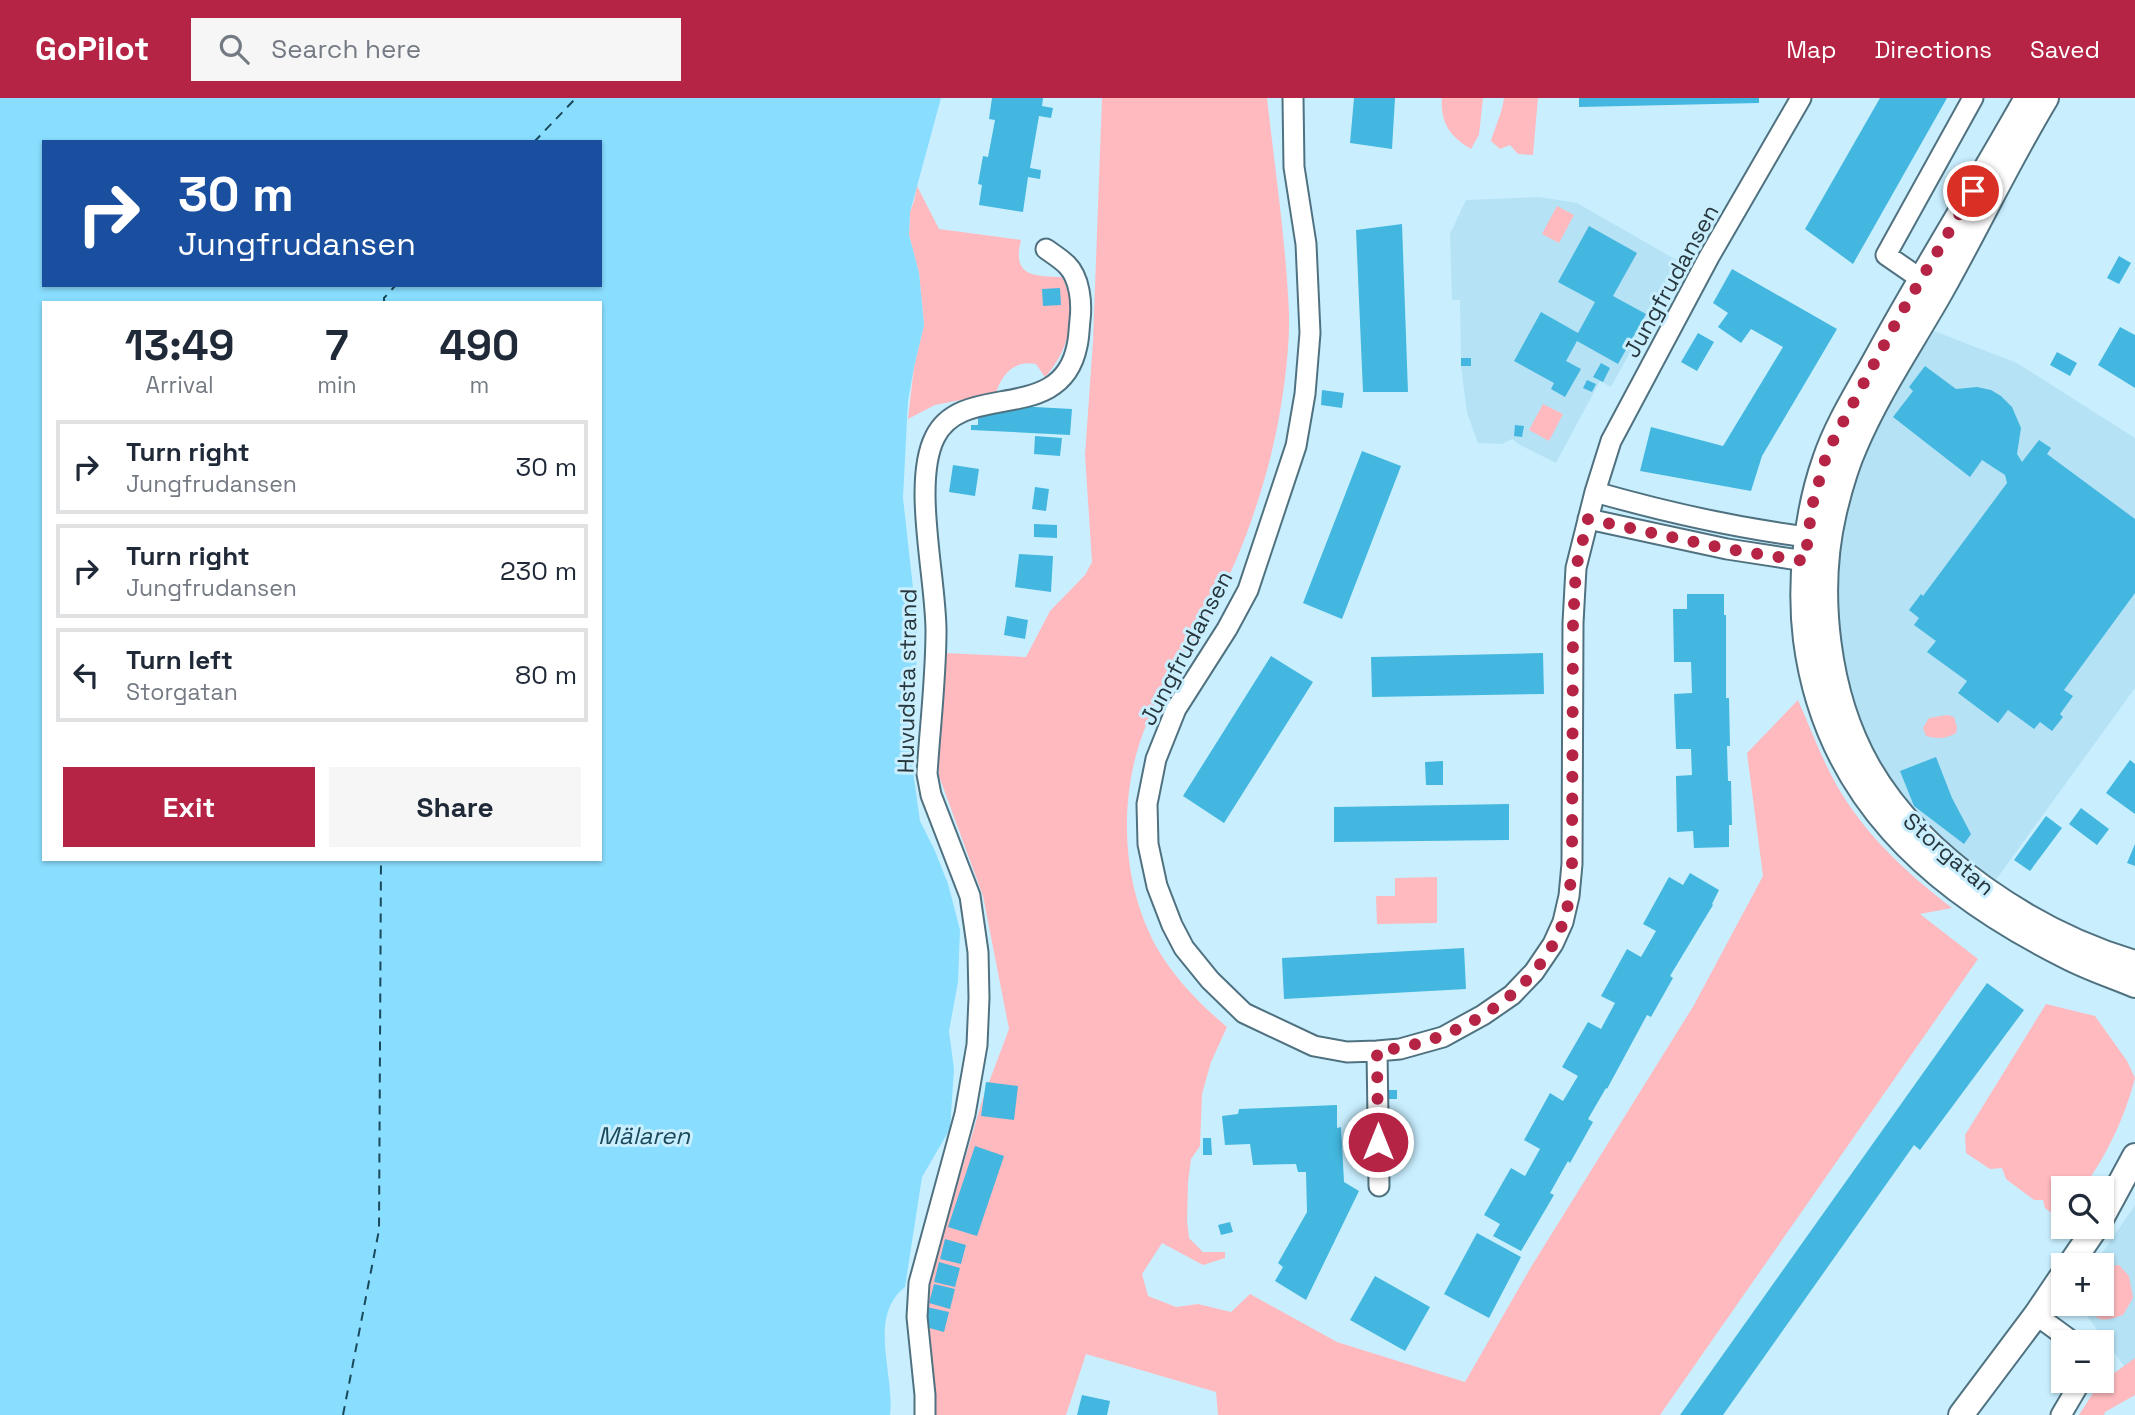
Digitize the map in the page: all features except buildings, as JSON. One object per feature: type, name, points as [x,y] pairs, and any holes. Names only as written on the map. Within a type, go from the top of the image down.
[{"type":"street","name":"Jungfrudansen","points":[[1293,98],[1294,167],[1306,244],[1310,333],[1305,394],[1296,446],[1248,590],[1227,629],[1175,709],[1156,759],[1147,804],[1148,844],[1157,886],[1172,925],[1184,948],[1210,980],[1244,1013],[1314,1046],[1347,1052],[1400,1049],[1444,1037],[1483,1015],[1512,995],[1534,972],[1563,922],[1572,864],[1575,581],[1595,492],[1611,441],[1709,257],[1801,98]]},
{"type":"street","points":[[1930,286],[1886,255],[1973,98]]},
{"type":"street","name":"Storgatan","points":[[1930,286],[2027,98]]},
{"type":"street","name":"Storgatan","points":[[2046,98],[1834,439],[1812,506],[1831,661],[1839,699],[1868,768],[1889,799],[1913,829],[1966,875],[2014,908],[2064,936],[2135,963]]},
{"type":"street","name":"Huvudsta strand","points":[[925,1415],[917,1317],[919,1283],[965,1114],[977,1045],[979,998],[978,952],[970,896],[931,795],[927,774],[936,629],[926,514],[926,464],[935,436],[945,422],[957,414],[1051,389],[1070,365],[1077,348],[1080,296],[1075,276],[1068,266],[1046,249]]},
{"type":"street","points":[[1595,492],[1627,502],[1734,525],[1818,550]]},
{"type":"street","points":[[1588,519],[1727,549],[1818,550]]},
{"type":"street","name":"Storgatan","points":[[1818,550],[1802,591],[1810,670],[1823,715],[1836,746],[1851,775],[1875,810],[1902,843],[1952,888],[2007,925],[2135,999]]},
{"type":"street","name":"Storgatan","points":[[2066,957],[2135,985]]},
{"type":"street","points":[[1377,1051],[1379,1186]]},
{"type":"street","points":[[2114,1195],[2135,1156]]},
{"type":"street","points":[[1961,1415],[2051,1293]]},
{"type":"street","points":[[2036,1315],[2057,1330]]},
{"type":"street","points":[[2061,1415],[2074,1393]]},
{"type":"shaded area","points":[[1102,98],[1267,98],[1288,287],[1286,367],[1266,476],[1238,556],[1220,594],[1147,723],[1131,779],[1127,809],[1130,870],[1147,927],[1174,974],[1199,1002],[1227,1027],[1211,1062],[1202,1094],[1200,1146],[1191,1159],[1187,1221],[1189,1238],[1203,1252],[1225,1252],[1225,1258],[1203,1265],[1162,1243],[1142,1274],[1148,1296],[1176,1307],[1198,1304],[1231,1312],[1250,1294],[1337,1342],[1465,1382],[1531,1267],[1694,1005],[1763,876],[1747,753],[1798,700],[1833,778],[1869,832],[1923,885],[1952,908],[1920,914],[1978,959],[1660,1415],[1218,1415],[1216,1392],[1086,1354],[1066,1415],[930,1415],[927,1288],[982,1101],[1009,1029],[983,896],[939,776],[939,710],[945,653],[1026,657],[1050,611],[1085,575],[1092,562],[1085,455],[1093,341]]},
{"type":"shaded area","points":[[1442,98],[1483,98],[1479,135],[1471,149],[1448,128],[1443,114]]},
{"type":"shaded area","points":[[1504,98],[1538,98],[1533,155],[1518,154],[1510,145],[1500,149],[1491,141]]},
{"type":"shaded area","points":[[917,186],[939,229],[1021,240],[1019,261],[1022,267],[1033,274],[1062,277],[1070,302],[1071,316],[1061,354],[1045,377],[1036,364],[1022,364],[1006,374],[996,393],[935,405],[908,419],[914,367],[924,325],[919,273],[909,235],[910,212]]},
{"type":"shaded area","points":[[1539,197],[1577,203],[1680,262],[1611,387],[1600,381],[1556,463],[1512,439],[1502,444],[1478,443],[1467,413],[1461,366],[1460,300],[1452,300],[1450,234],[1466,200]]},
{"type":"shaded area","points":[[1557,206],[1574,215],[1559,243],[1542,234]]},
{"type":"shaded area","points":[[1934,331],[2017,363],[2135,438],[2135,688],[1995,881],[1964,858],[1906,804],[1880,769],[1845,693],[1834,585],[1839,534],[1853,477],[1878,417]]},
{"type":"shaded area","points":[[1543,404],[1563,414],[1549,441],[1529,430]]},
{"type":"shaded area","points":[[1947,715],[1954,717],[1956,733],[1941,738],[1926,736],[1923,728],[1929,718]]},
{"type":"shaded area","points":[[1437,877],[1437,923],[1377,924],[1376,896],[1395,896],[1395,878]]},
{"type":"shaded area","points":[[2046,1004],[2095,1016],[2127,1061],[2135,1078],[2120,1121],[2091,1176],[2051,1176],[2051,1212],[2045,1208],[2043,1200],[2034,1200],[2006,1179],[2002,1168],[1990,1169],[1966,1153],[1965,1135]]},
{"type":"shaded area","points":[[2135,1205],[2135,1373],[2130,1374],[2114,1352],[2114,1330],[2097,1330],[2087,1316],[2114,1316],[2114,1253],[2102,1253]]},
{"type":"shaded area","points":[[2119,1265],[2129,1276],[2133,1298],[2123,1315],[2110,1319],[2097,1318],[2095,1316],[2114,1316],[2114,1266]]},
{"type":"shaded area","points":[[2135,1358],[2135,1395],[2104,1415],[2079,1415],[2093,1393],[2114,1393],[2114,1373]]},
{"type":"water","name":"Mälaren","points":[[0,98],[941,98],[910,212],[909,235],[919,273],[924,325],[908,401],[903,498],[917,624],[916,681],[907,728],[920,821],[948,884],[960,930],[958,982],[949,1031],[954,1069],[950,1129],[922,1177],[905,1287],[894,1299],[887,1314],[885,1347],[891,1399],[890,1415],[0,1415]]},
{"type":"ferry route","points":[[536,140],[576,98]]},
{"type":"ferry route","points":[[384,301],[394,287]]},
{"type":"ferry route","points":[[343,1415],[379,1230],[381,861]]},
{"type":"route","points":[[1378,1142],[1377,1051],[1400,1049],[1444,1037],[1512,995],[1534,972],[1563,922],[1572,864],[1573,623],[1576,568],[1588,519],[1727,549],[1805,561],[1812,506],[1834,439],[1900,315],[1973,191]]}]
